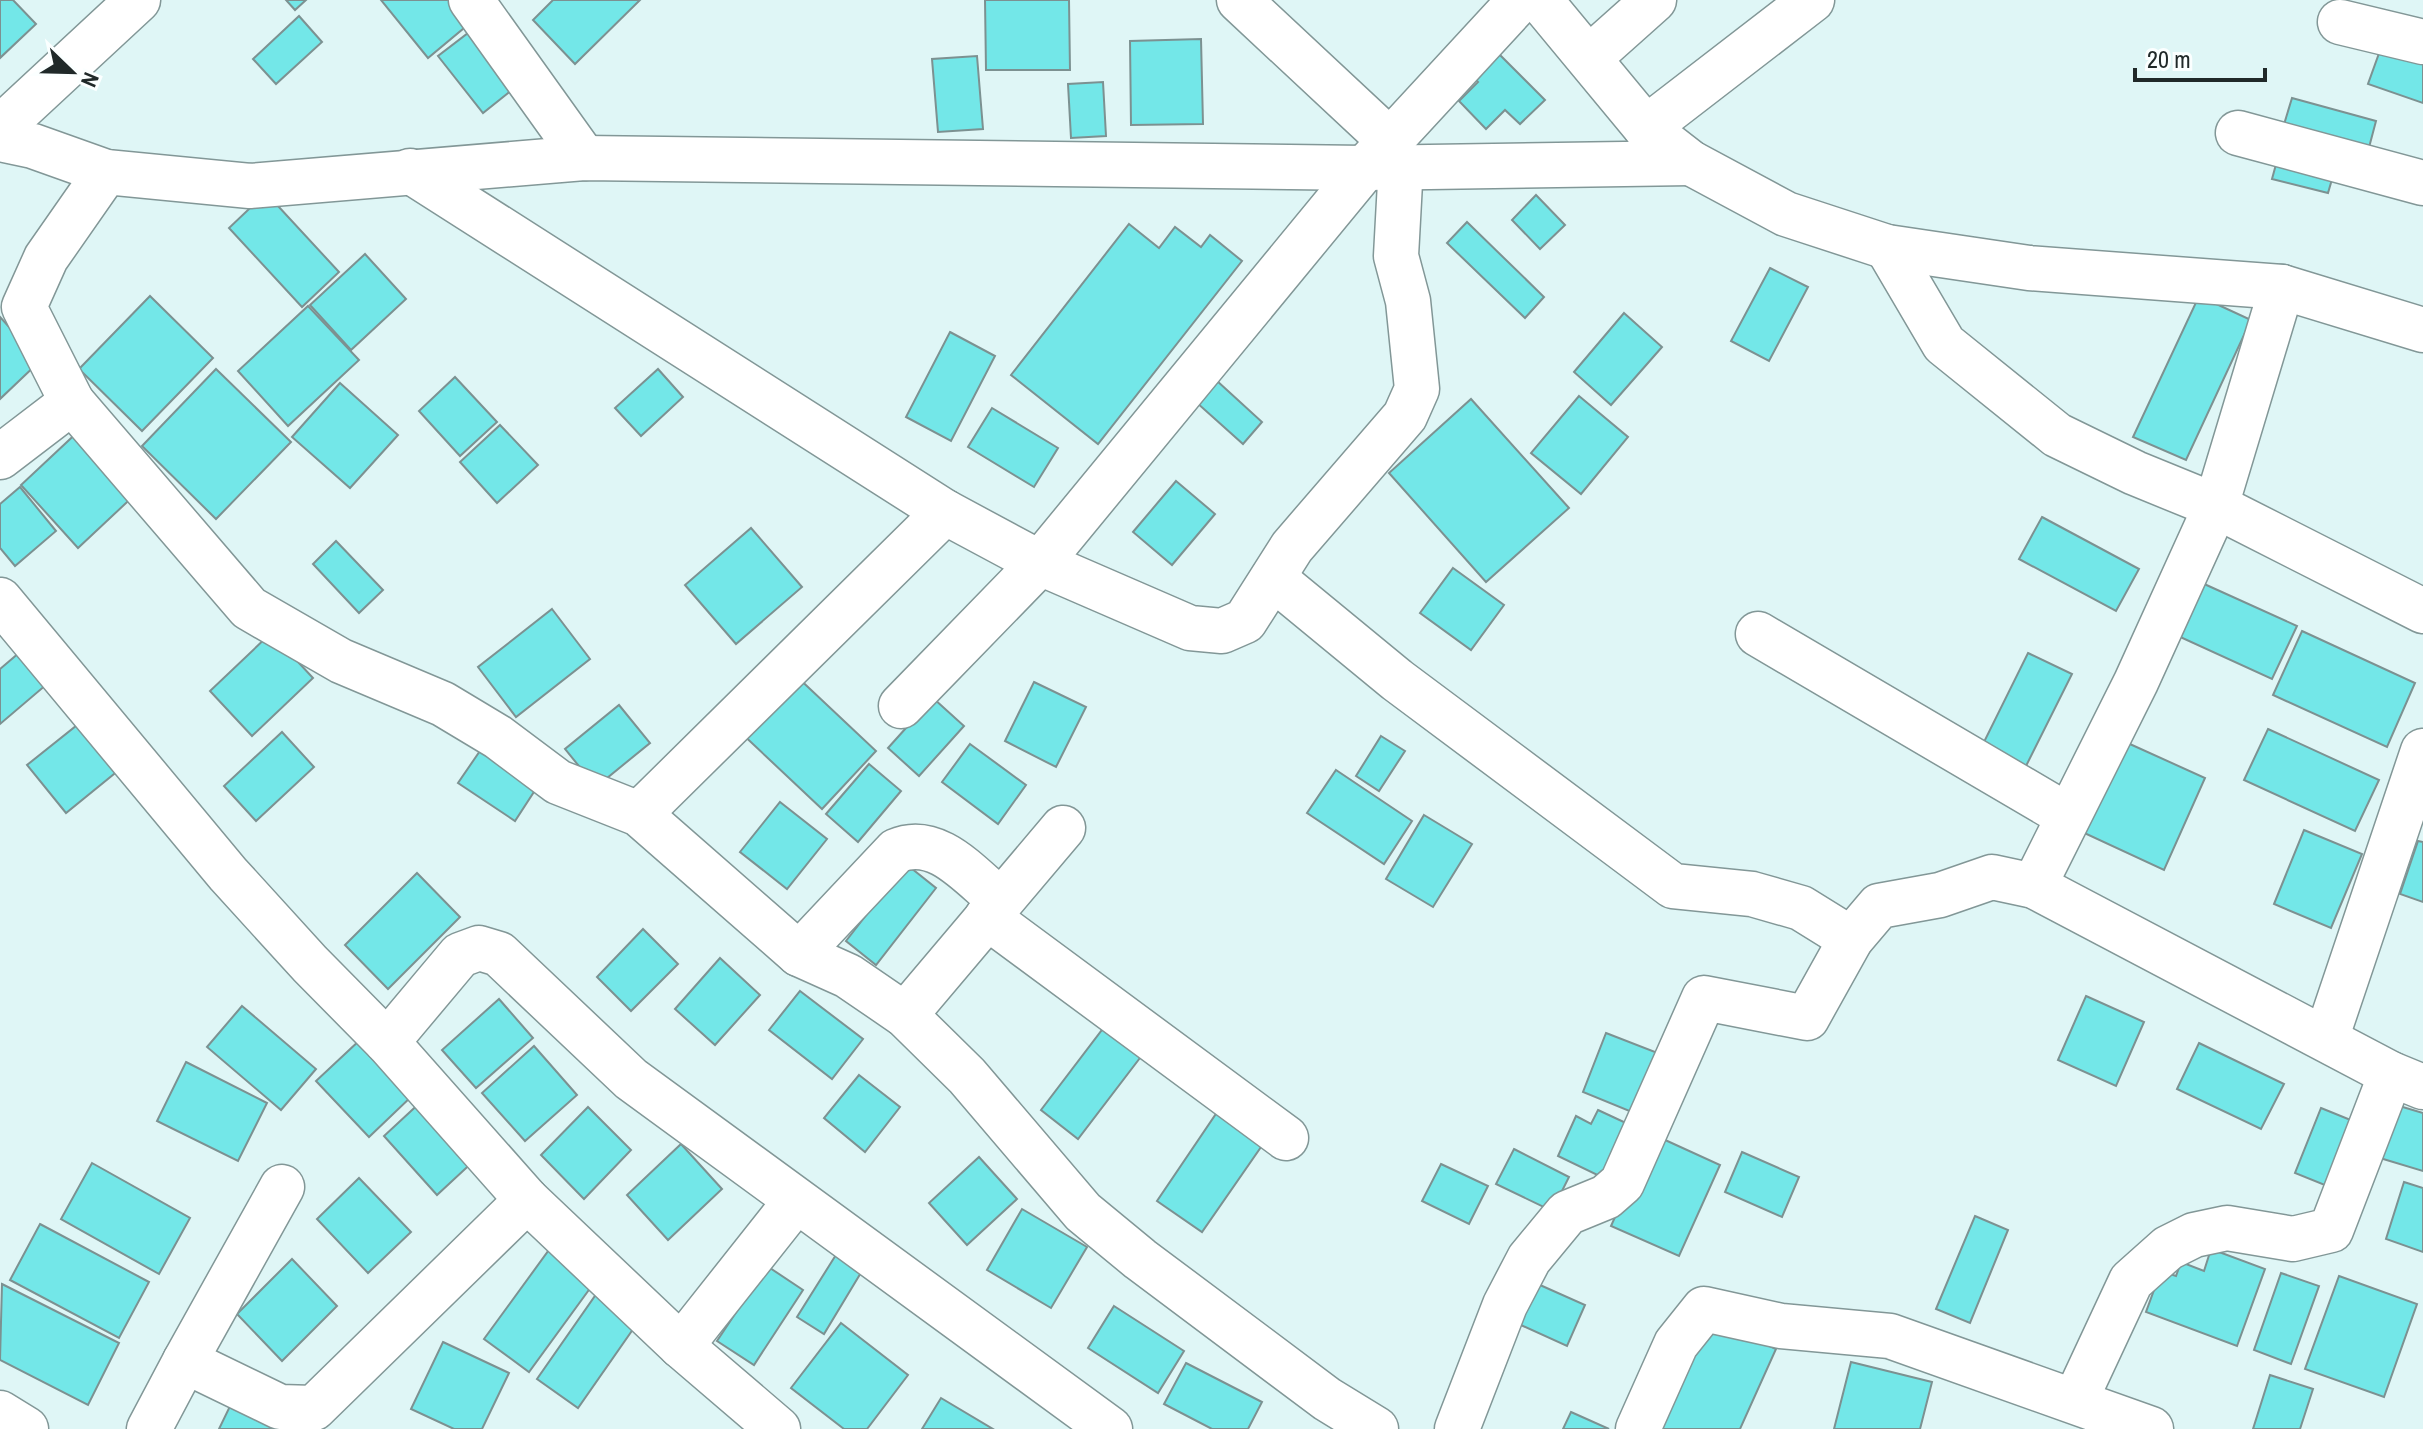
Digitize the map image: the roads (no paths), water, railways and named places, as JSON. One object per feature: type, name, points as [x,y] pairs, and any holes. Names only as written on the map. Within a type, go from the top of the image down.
[{"type":"street","points":[[0,128],[138,0]]},
{"type":"street","points":[[471,0],[584,158]]},
{"type":"street","points":[[410,171],[945,512],[1040,563],[1190,628],[1212,631],[1236,627],[1245,621],[1292,547],[1405,416],[1417,389],[1408,301],[1396,256],[1385,157],[1239,0]]},
{"type":"street","points":[[901,706],[1040,563],[1520,0]]},
{"type":"street","points":[[1540,0],[1646,128],[1691,163],[1786,214],[1887,247],[2029,268],[2282,287],[2423,330]]},
{"type":"street","points":[[1589,58],[1654,0]]},
{"type":"street","points":[[1646,128],[1812,0]]},
{"type":"street","points":[[2340,22],[2423,42]]},
{"type":"street","points":[[2238,133],[2423,183]]},
{"type":"street","points":[[0,139],[33,146],[106,172],[250,186],[584,158],[1385,157],[1691,163]]},
{"type":"street","points":[[106,172],[46,258],[24,307],[72,402],[249,608],[341,661],[443,704],[498,737],[558,782],[639,814],[799,954],[848,976],[905,1015],[977,1086],[1083,1212],[1318,1414],[1376,1429]]},
{"type":"street","points":[[1887,247],[1944,344],[2057,435],[2135,473],[2216,506],[2423,611]]},
{"type":"street","points":[[2034,886],[2136,682],[2216,506],[2282,287]]},
{"type":"street","points":[[0,457],[72,402]]},
{"type":"street","points":[[639,814],[945,512]]},
{"type":"street","points":[[1273,578],[1397,680],[1673,886],[1752,894],[1801,908],[1851,939]]},
{"type":"street","points":[[0,600],[228,874],[387,1042],[527,1200],[681,1346],[778,1429]]},
{"type":"street","points":[[1758,634],[2068,816]]},
{"type":"street","points":[[2326,1039],[2423,751]]},
{"type":"street","points":[[905,1015],[1063,828]]},
{"type":"street","points":[[799,954],[896,851],[912,844],[931,846],[994,909],[1286,1138]]},
{"type":"street","points":[[1457,1429],[1505,1305],[1529,1259],[1567,1213],[1606,1197],[1622,1183],[1704,998],[1807,1018],[1851,939],[1879,906],[1940,895],[1992,877],[2034,886],[2407,1080],[2331,1230],[2293,1239],[2227,1228],[2194,1235],[2168,1248],[2131,1281],[2075,1401]]},
{"type":"street","points":[[387,1042],[460,955],[479,948],[499,954],[631,1079],[795,1202],[923,1290],[1110,1429]]},
{"type":"street","points":[[149,1429],[282,1187]]},
{"type":"street","points":[[185,1361],[280,1407],[314,1408],[527,1200]]},
{"type":"street","points":[[681,1346],[795,1202]]},
{"type":"street","points":[[1638,1429],[1676,1344],[1704,1309],[1781,1326],[1890,1336],[2151,1429]]},
{"type":"street","points":[[0,1413],[26,1429]]}]
